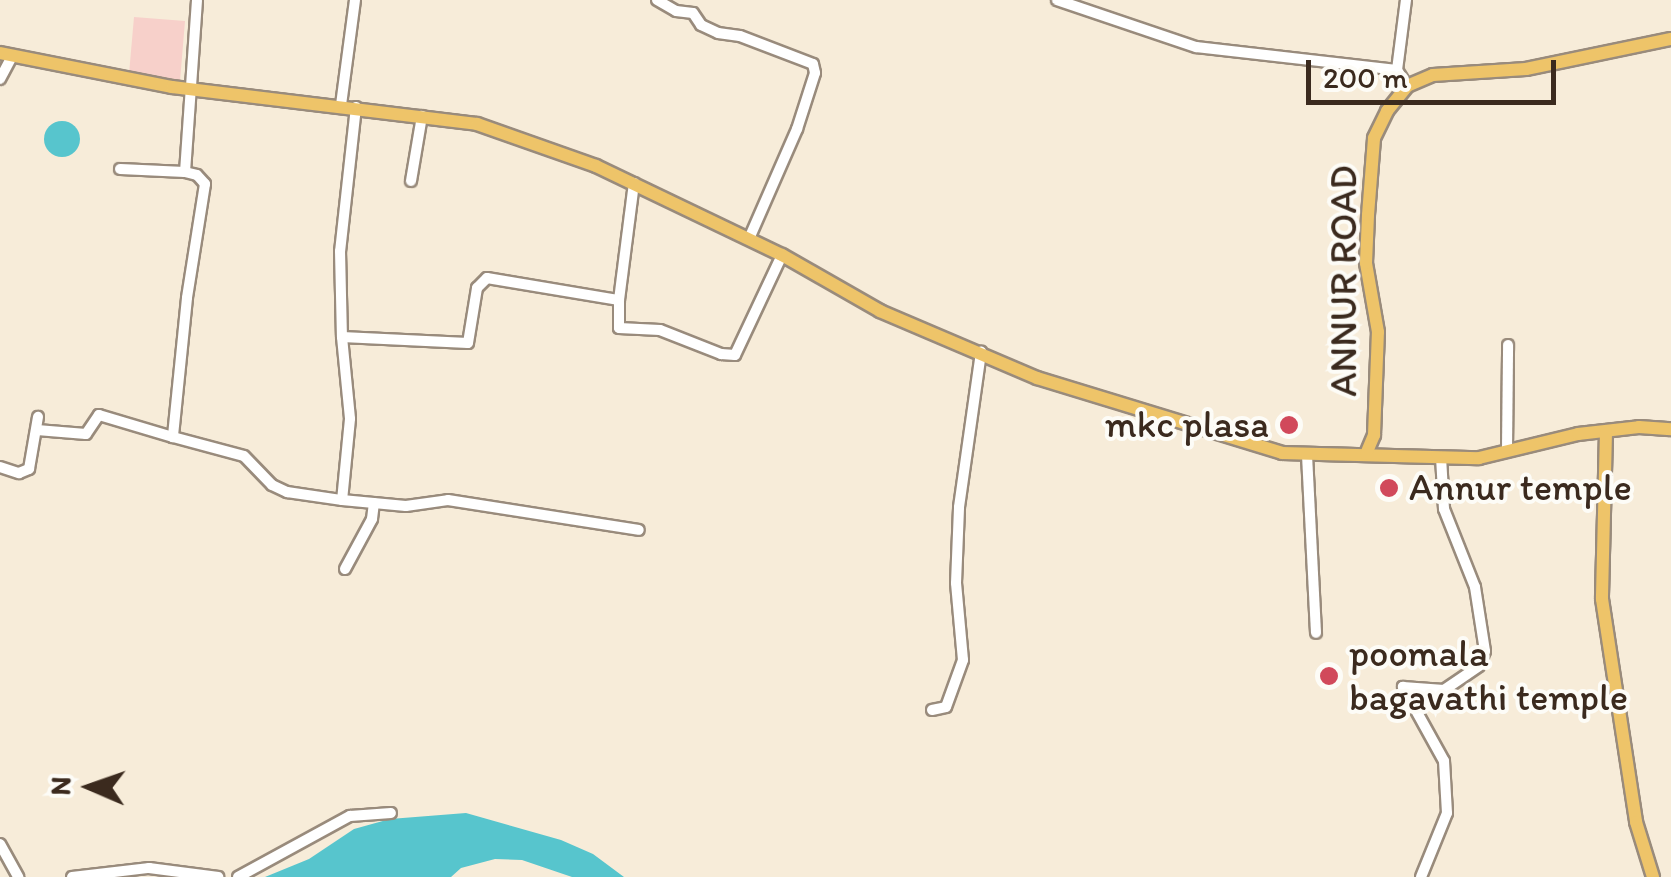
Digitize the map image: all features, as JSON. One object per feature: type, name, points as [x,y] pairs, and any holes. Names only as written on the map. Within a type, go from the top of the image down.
[{"type":"main road","points":[[1406,86],[1432,76],[1526,69],[1671,39]]},
{"type":"main road","points":[[6,54],[192,89],[477,124],[634,183],[782,256],[880,311],[1111,404],[1199,425],[1282,453],[1479,458],[1508,448],[1606,432],[1671,429]]},
{"type":"main road","name":"ANNUR ROAD","points":[[1366,454],[1374,435],[1378,332],[1366,263],[1374,138],[1387,110],[1406,86]]},
{"type":"main road","points":[[1606,432],[1602,599],[1636,822],[1652,877]]},
{"type":"street","points":[[185,172],[197,0]]},
{"type":"street","points":[[342,500],[350,420],[342,337],[340,250],[354,0]]},
{"type":"street","points":[[657,0],[676,11],[693,14],[701,25],[718,33],[740,36],[813,64],[815,72],[797,129],[749,239]]},
{"type":"street","points":[[1057,0],[1196,47],[1397,70]]},
{"type":"street","points":[[1406,0],[1397,70],[1406,86]]},
{"type":"street","points":[[0,79],[6,54]]},
{"type":"street","points":[[411,181],[422,116]]},
{"type":"street","points":[[120,169],[185,172],[197,175],[205,184],[184,321],[173,437]]},
{"type":"street","points":[[634,183],[618,328],[660,330],[721,354],[735,354],[782,256]]},
{"type":"street","points":[[342,337],[468,342],[478,288],[487,278],[619,300]]},
{"type":"street","points":[[1508,345],[1508,448]]},
{"type":"street","points":[[932,710],[946,707],[964,660],[956,583],[959,507],[981,352]]},
{"type":"street","points":[[37,430],[86,434],[99,415],[244,456],[272,485],[313,500],[406,506],[448,500],[639,530]]},
{"type":"street","points":[[0,467],[20,473],[30,468],[38,417]]},
{"type":"street","points":[[1307,454],[1316,633]]},
{"type":"street","points":[[1421,877],[1447,814],[1445,776],[1438,750],[1402,687],[1444,690],[1479,666],[1485,651],[1476,587],[1444,509],[1441,457]]},
{"type":"street","points":[[345,569],[372,519],[374,504]]},
{"type":"street","points":[[238,877],[350,816],[392,813]]},
{"type":"street","points":[[0,844],[18,877]]},
{"type":"street","points":[[72,877],[149,868],[218,877]]},
{"type":"shaded area","points":[[134,17],[185,21],[180,81],[129,74]]},
{"type":"water","points":[[62,121],[75,126],[80,139],[75,152],[62,157],[49,152],[44,139],[49,126]]},
{"type":"water","points":[[466,813],[561,840],[593,854],[624,877],[572,877],[522,860],[495,859],[461,868],[451,877],[265,877],[309,859],[354,829],[390,819]]},
{"type":"place","name":"mkc plasa","points":[[1289,425]]},
{"type":"place","name":"Annur temple","points":[[1389,488]]},
{"type":"place","name":"poomala bagavathi temple","points":[[1329,676]]}]
